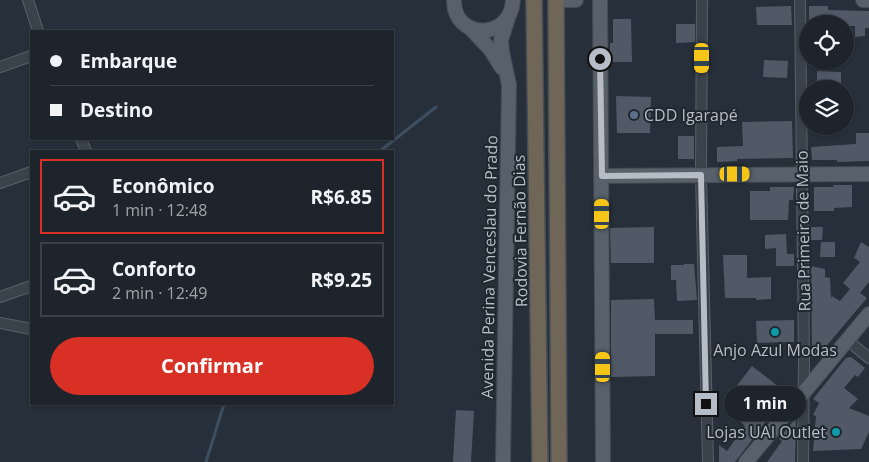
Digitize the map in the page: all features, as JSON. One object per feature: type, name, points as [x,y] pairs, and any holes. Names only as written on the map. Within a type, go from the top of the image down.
[{"type":"highway","name":"Rodovia Fernão Dias","points":[[531,0],[540,462]]},
{"type":"highway","points":[[556,0],[559,462]]},
{"type":"main road","name":"Avenida Perina Venceslau do Prado","points":[[454,0],[456,12],[461,21],[490,49],[506,73]]},
{"type":"main road","points":[[513,1],[531,0]]},
{"type":"main road","points":[[562,0],[576,0]]},
{"type":"main road","points":[[600,0],[604,462]]},
{"type":"main road","points":[[863,0],[869,0]]},
{"type":"main road","name":"Avenida Perina Venceslau do Prado","points":[[503,462],[509,85],[501,40],[513,1]]},
{"type":"main road","points":[[468,27],[485,31],[494,29],[508,18]]},
{"type":"main road","points":[[602,176],[869,174]]},
{"type":"main road","points":[[746,462],[869,314]]},
{"type":"street","points":[[28,0],[38,30]]},
{"type":"street","points":[[702,0],[701,175],[708,462]]},
{"type":"street","name":"Rua Primeiro de Maio","points":[[800,0],[804,359],[802,394],[803,462]]},
{"type":"street","points":[[0,67],[30,56]]},
{"type":"street","points":[[0,183],[30,172]]},
{"type":"street","points":[[0,297],[30,286]]},
{"type":"street","points":[[0,320],[0,324],[30,329]]},
{"type":"street","points":[[847,340],[869,358]]},
{"type":"building","points":[[791,6],[792,25],[757,25],[756,7]]},
{"type":"building","points":[[809,6],[828,6],[828,10],[869,11],[869,28],[865,28],[865,36],[855,37],[854,15],[809,15]]},
{"type":"building","points":[[613,19],[631,19],[632,62],[610,62],[610,43],[613,43]]},
{"type":"building","points":[[676,24],[695,24],[695,42],[676,43]]},
{"type":"building","points":[[764,60],[788,61],[787,78],[763,77]]},
{"type":"building","points":[[817,71],[841,72],[841,80],[817,80]]},
{"type":"building","name":"CDD Igarapé","points":[[616,96],[651,97],[650,133],[617,133]]},
{"type":"building","points":[[792,121],[793,158],[737,159],[737,161],[717,162],[717,147],[743,146],[742,122]]},
{"type":"building","points":[[856,133],[869,133],[869,161],[837,162],[837,160],[812,160],[811,147],[856,144]]},
{"type":"building","points":[[678,136],[694,136],[694,159],[678,159]]},
{"type":"building","points":[[833,185],[852,185],[852,207],[834,208],[834,211],[814,211],[814,187],[834,187]]},
{"type":"building","points":[[770,187],[794,187],[793,200],[789,200],[788,220],[750,220],[750,191],[770,191]]},
{"type":"building","points":[[654,227],[654,263],[611,263],[610,228]]},
{"type":"building","points":[[811,227],[823,227],[822,240],[811,240]]},
{"type":"building","points":[[786,234],[787,254],[794,254],[794,266],[776,266],[776,248],[765,249],[765,235]]},
{"type":"building","points":[[821,242],[835,242],[835,257],[820,257]]},
{"type":"building","points":[[861,242],[869,247],[869,282],[860,293],[867,298],[817,357],[812,351],[811,266],[825,269],[825,277],[830,278],[831,298],[832,296],[840,301],[850,289],[843,283],[860,262],[854,258]]},
{"type":"building","points":[[723,255],[747,255],[747,278],[771,277],[771,299],[725,298]]},
{"type":"building","points":[[694,264],[697,300],[677,301],[676,280],[671,280],[671,265]]},
{"type":"building","points":[[654,299],[655,320],[693,320],[693,334],[655,334],[655,376],[611,377],[611,300]]},
{"type":"building","name":"Anjo Azul Modas","points":[[794,320],[794,342],[757,343],[756,321]]},
{"type":"building","points":[[851,357],[865,368],[858,377],[855,375],[844,388],[858,399],[849,408],[869,416],[869,432],[861,449],[813,451],[816,416],[813,415],[819,403],[813,399],[846,358]]},
{"type":"building","points":[[752,366],[783,390],[766,411],[771,415],[735,462],[719,462],[719,445],[727,451],[745,426],[734,416],[743,404],[740,402],[745,395],[735,388]]},
{"type":"building","points":[[456,410],[474,411],[471,462],[453,462]]},
{"type":"building","points":[[796,417],[795,462],[767,462],[782,441],[779,439]]},
{"type":"waterway","points":[[394,140],[436,107]]},
{"type":"waterway","points":[[381,150],[394,140]]},
{"type":"waterway","points":[[206,462],[224,405]]},
{"type":"tunnel","points":[[528,1],[562,0]]},
{"type":"place","name":"CDD Igarapé","points":[[634,115]]},
{"type":"place","name":"Anjo Azul Modas","points":[[775,332]]},
{"type":"place","name":"Lojas UAI Outlet","points":[[836,432]]},
{"type":"route","points":[[600,59],[602,176],[701,175],[706,404]]}]
